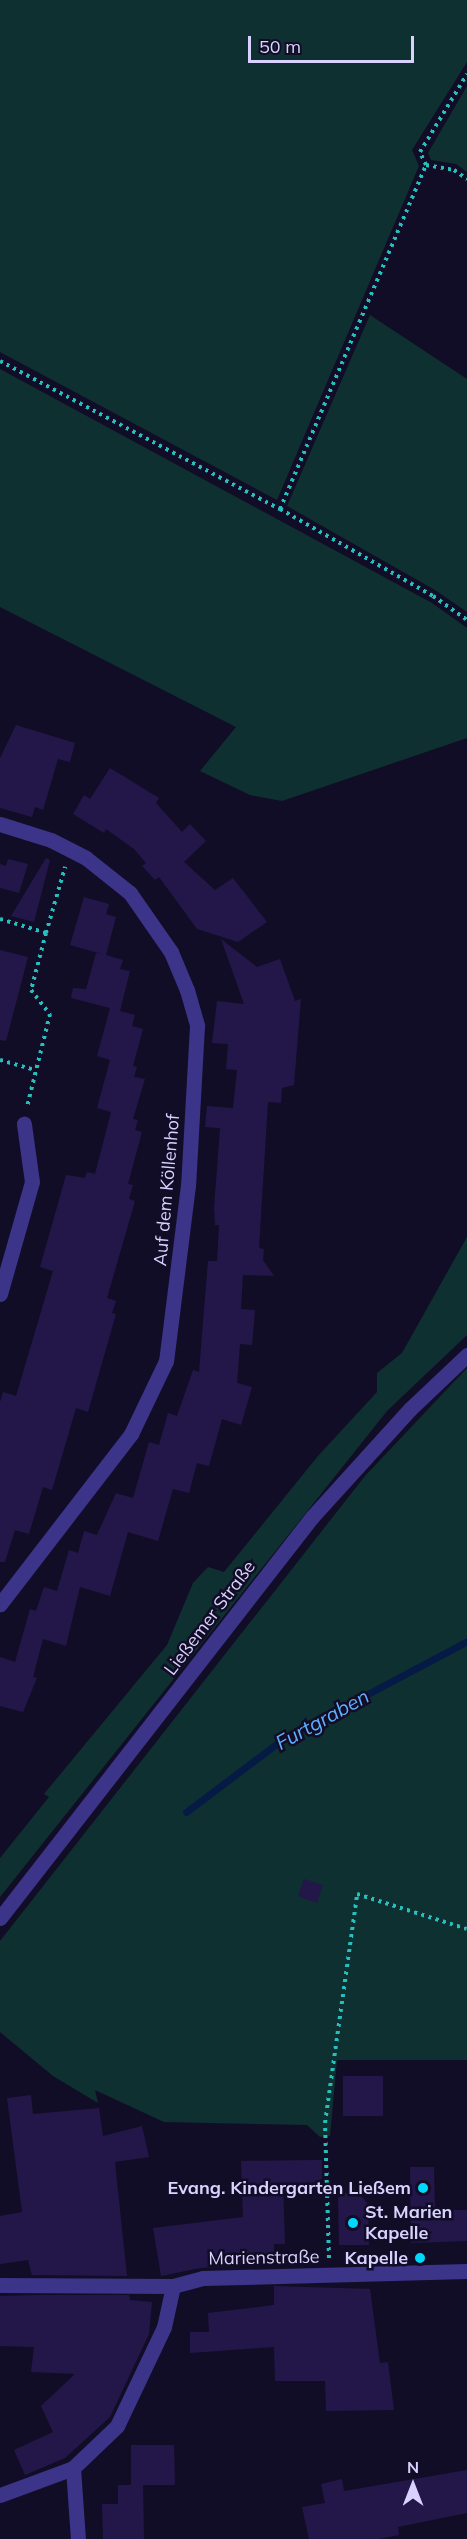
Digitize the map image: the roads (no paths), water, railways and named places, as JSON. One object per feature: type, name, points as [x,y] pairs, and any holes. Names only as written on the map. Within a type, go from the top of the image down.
[{"type":"street","name":"Auf dem Köllenhof","points":[[0,824],[70,849],[107,871],[130,893],[154,922],[187,990],[197,1026],[182,1242],[172,1334],[155,1388],[131,1434],[0,1604]]},
{"type":"street","points":[[0,1294],[32,1182],[24,1124]]},
{"type":"street","name":"Ließemer Straße","points":[[0,1918],[312,1517],[411,1409],[467,1355]]},
{"type":"street","name":"Marienstraße","points":[[0,2285],[173,2286],[202,2278],[467,2271]]},
{"type":"street","points":[[0,2495],[73,2468],[117,2426],[164,2326],[173,2286]]},
{"type":"street","points":[[73,2468],[78,2539]]},
{"type":"waterway","name":"Furtgraben","points":[[186,1812],[283,1739],[467,1641]]},
{"type":"place","name":"Evang. Kindergarten Ließem","points":[[423,2188]]},
{"type":"place","name":"St. Marien Kapelle","points":[[353,2223]]},
{"type":"place","name":"Kapelle","points":[[420,2258]]}]
